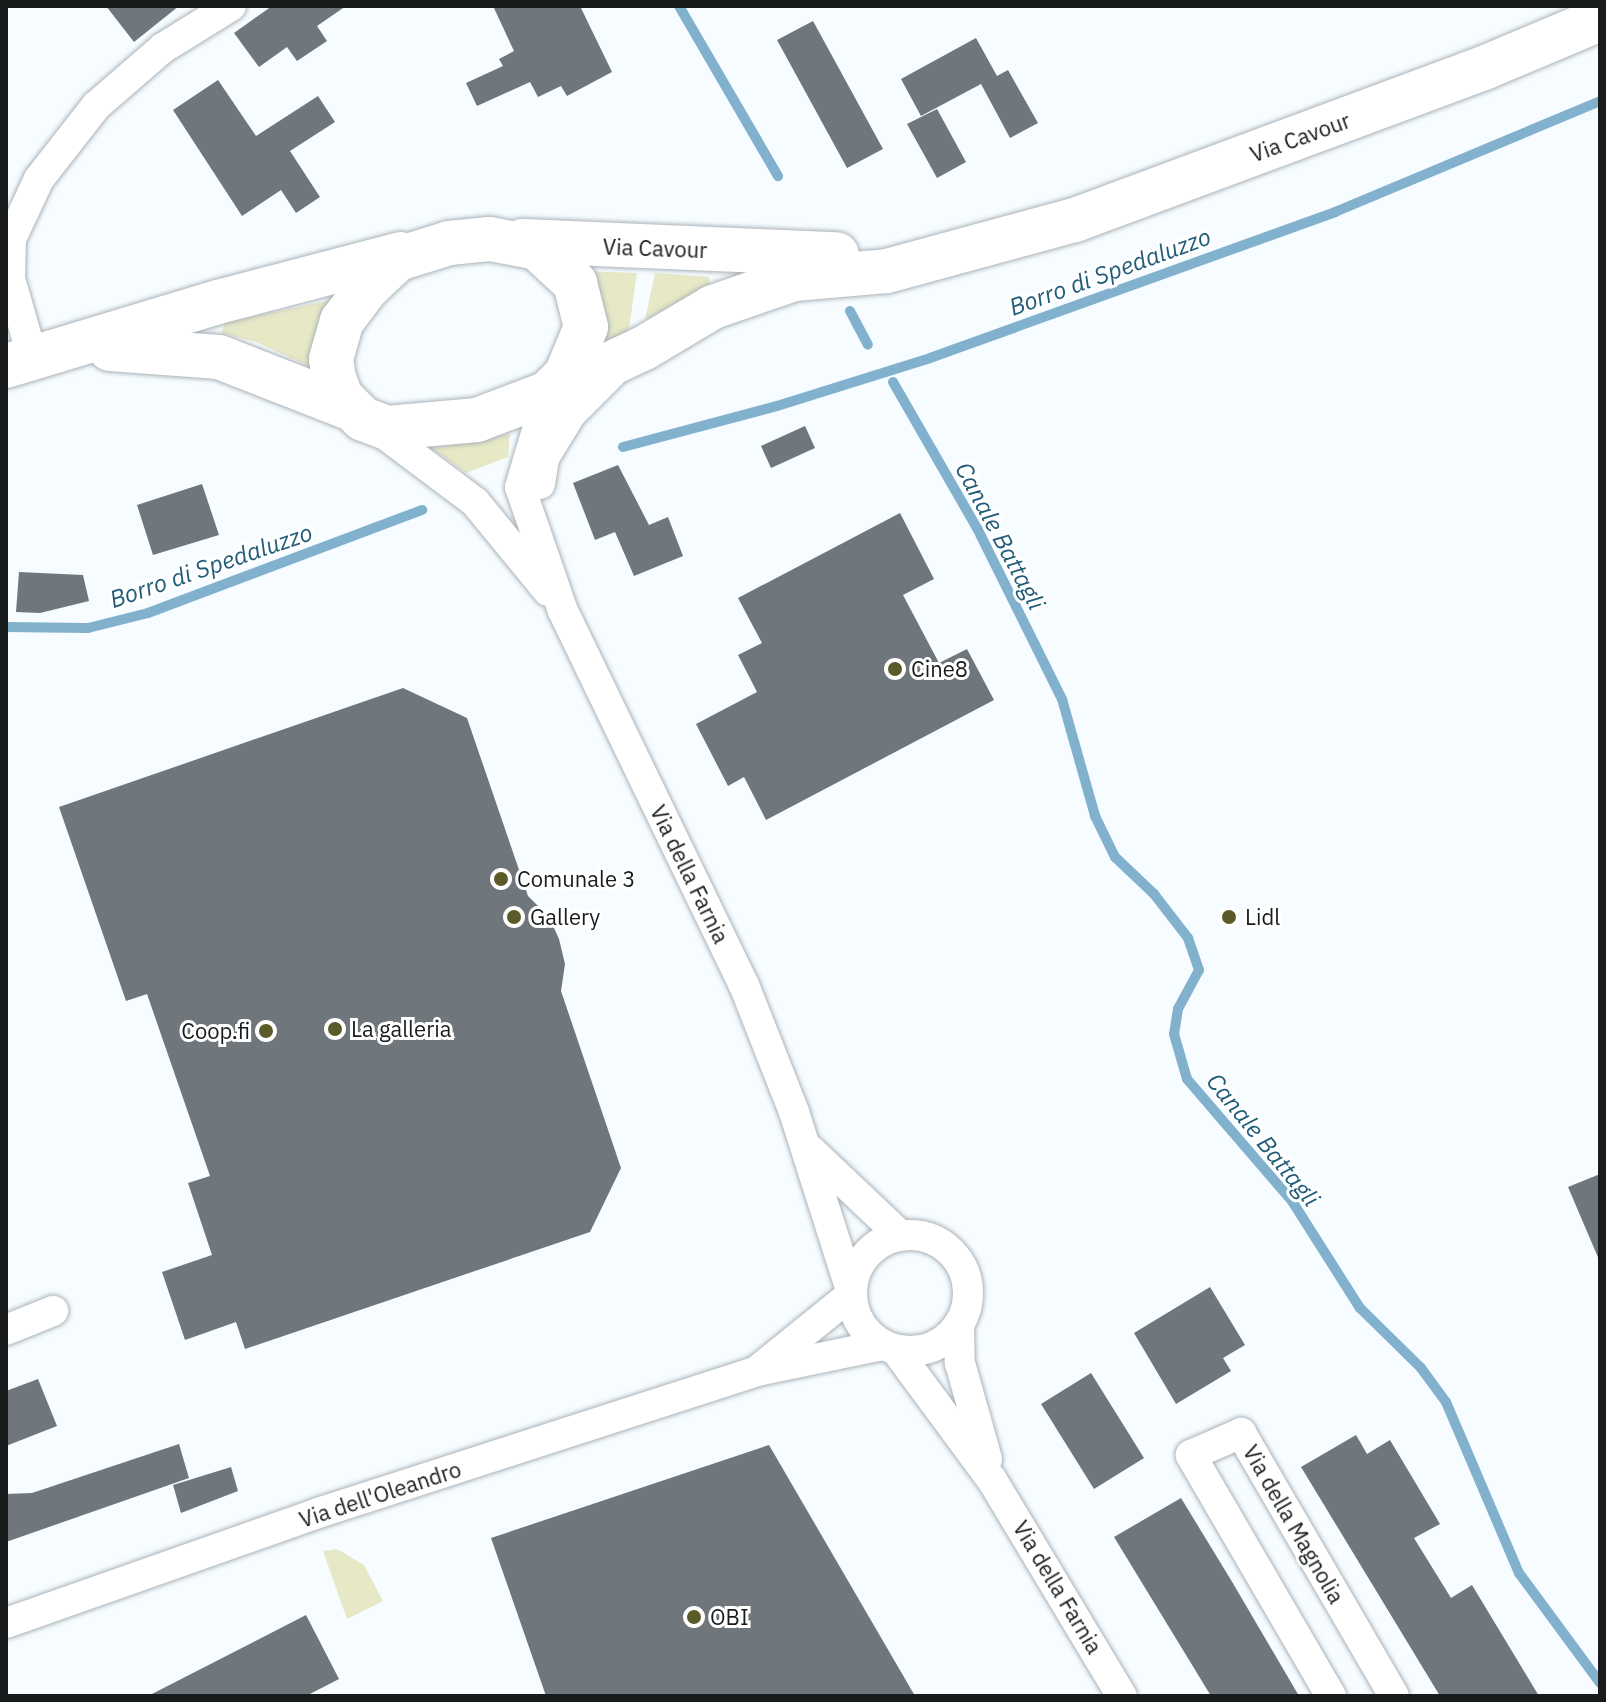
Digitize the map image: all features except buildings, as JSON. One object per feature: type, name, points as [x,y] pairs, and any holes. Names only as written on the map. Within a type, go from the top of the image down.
[{"type":"main road","points":[[1484,68],[1568,6]]},
{"type":"main road","name":"Via Cavour","points":[[76,349],[180,351],[219,357],[387,428],[446,426],[505,413],[644,348],[713,307],[794,279],[887,271],[1075,220],[1484,68],[1600,19]]},
{"type":"main road","name":"Via Cavour","points":[[20,362],[76,349],[218,302],[423,249],[506,240],[844,254],[995,244]]},
{"type":"main road","name":"Via Cavour","points":[[506,240],[537,248],[562,267],[584,303],[582,344],[566,375],[548,393]]},
{"type":"main road","name":"Via Cavour","points":[[356,414],[334,378],[331,359],[342,321],[384,269],[423,249]]},
{"type":"street","points":[[20,362],[8,279],[11,239],[39,179],[96,106],[163,48],[231,6]]},
{"type":"street","name":"Via della Farnia","points":[[534,521],[544,458],[571,414],[595,386],[644,348]]},
{"type":"street","name":"Via della Farnia","points":[[548,393],[520,487],[563,611],[744,985],[803,1142],[861,1324],[889,1347],[992,1480],[1122,1696]]},
{"type":"street","name":"Via della Farnia","points":[[356,414],[475,502],[563,611]]},
{"type":"street","name":"Via della Farnia","points":[[803,1142],[901,1236],[934,1241],[958,1263],[967,1294],[959,1324],[960,1363],[992,1480]]},
{"type":"street","points":[[852,1294],[857,1270],[871,1250],[901,1236]]},
{"type":"street","name":"Via dell'Oleandro","points":[[757,1371],[852,1294]]},
{"type":"street","points":[[6,1330],[53,1311]]},
{"type":"street","points":[[889,1347],[931,1347],[959,1324]]},
{"type":"street","name":"Via dell'Oleandro","points":[[6,1623],[318,1513],[757,1371],[889,1347]]},
{"type":"street","name":"Via della Magnolia","points":[[1331,1696],[1191,1455],[1241,1433],[1394,1696]]},
{"type":"green space","points":[[581,271],[637,273],[629,329],[596,354]]},
{"type":"green space","points":[[655,273],[709,277],[710,284],[645,320]]},
{"type":"green space","points":[[331,300],[313,368],[256,342],[221,333],[226,322]]},
{"type":"green space","points":[[510,434],[508,457],[466,473],[431,448]]},
{"type":"green space","points":[[337,1549],[364,1565],[383,1601],[347,1619],[323,1551]]},
{"type":"waterway","name":"Canale Battagli","points":[[679,6],[778,176]]},
{"type":"waterway","name":"Borro di Spedaluzzo","points":[[623,447],[777,406],[930,358],[1335,212],[1600,101]]},
{"type":"waterway","name":"Canale Battagli","points":[[850,311],[868,345]]},
{"type":"waterway","name":"Canale Battagli","points":[[893,382],[977,528],[1062,699],[1095,816],[1115,857],[1154,894],[1188,938],[1199,970],[1178,1009],[1174,1034],[1187,1079],[1292,1201],[1360,1308],[1421,1368],[1446,1402],[1519,1573],[1600,1683]]},
{"type":"waterway","name":"Borro di Spedaluzzo","points":[[6,627],[88,628],[148,613],[422,510]]},
{"type":"place","name":"Cine8","points":[[895,669]]},
{"type":"place","name":"Comunale 3","points":[[501,879]]},
{"type":"place","name":"Gallery","points":[[514,917]]},
{"type":"place","name":"Lidl","points":[[1229,917]]},
{"type":"place","name":"La galleria","points":[[335,1029]]},
{"type":"place","name":"Coop.fi","points":[[266,1031]]},
{"type":"place","name":"OBI","points":[[694,1617]]}]
